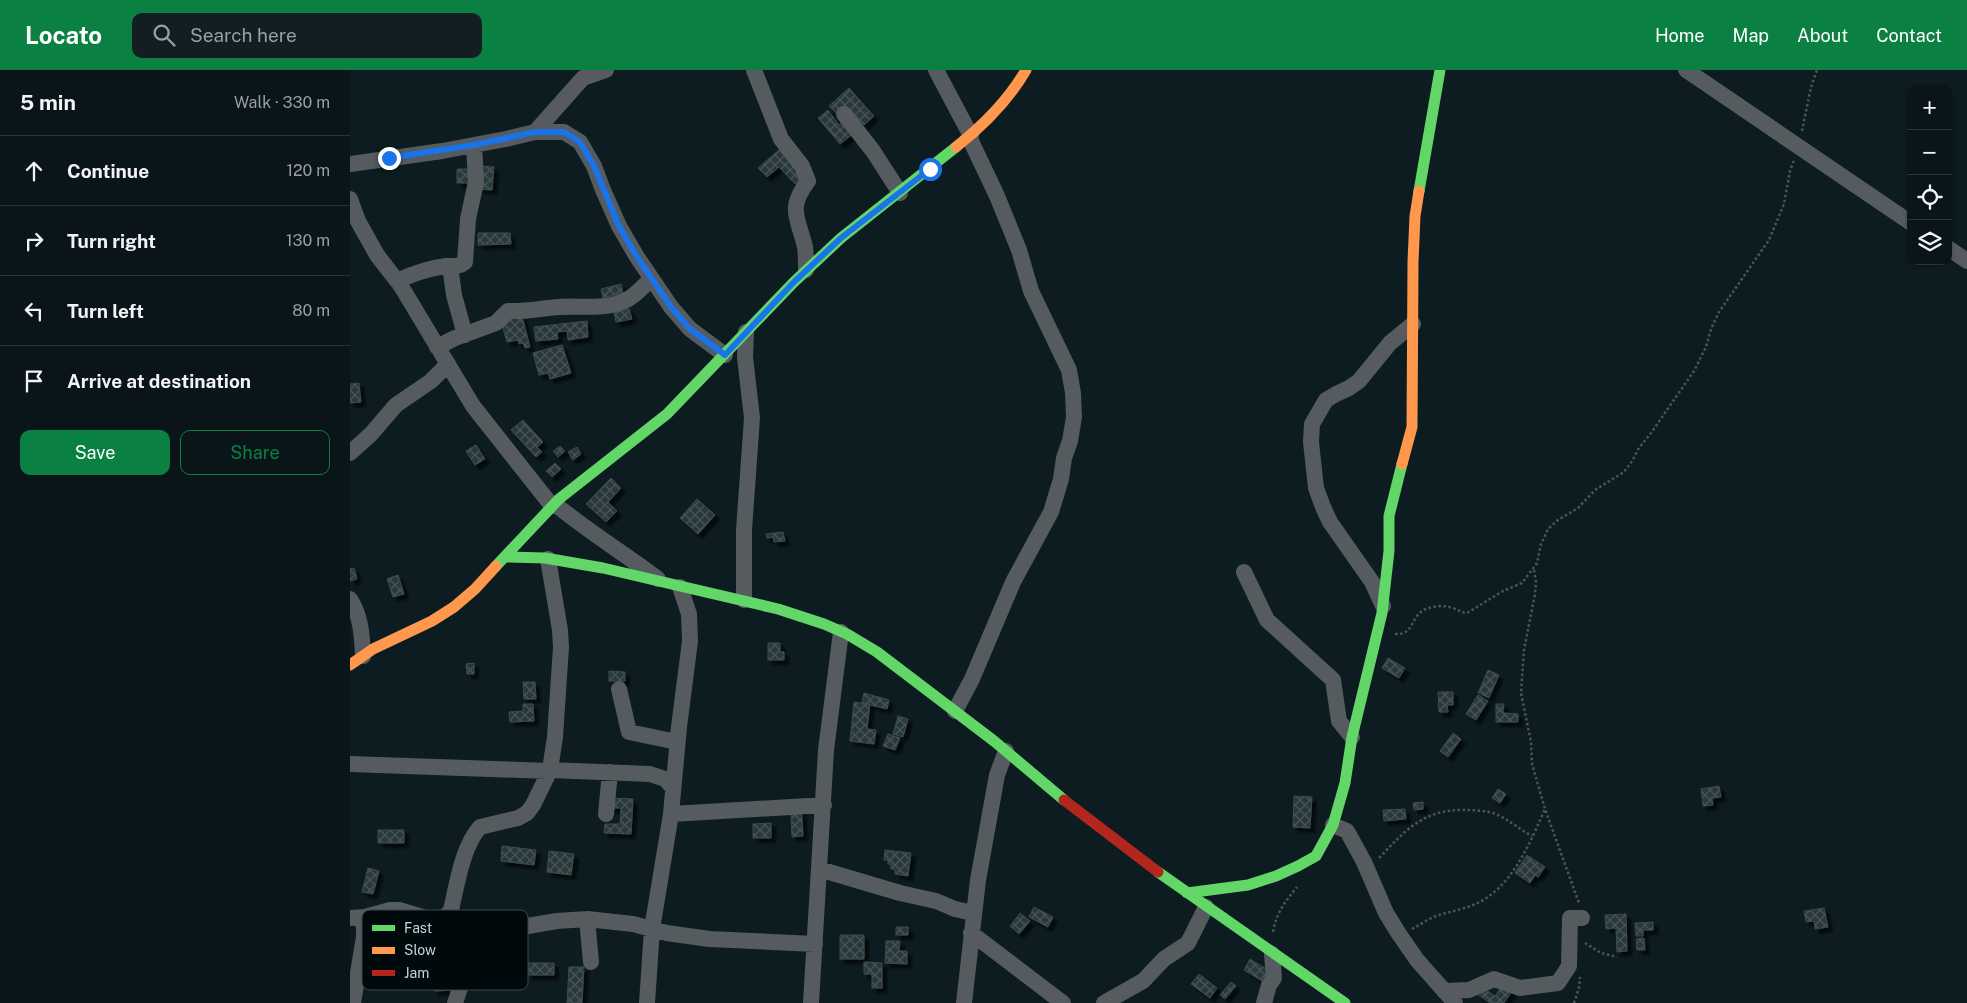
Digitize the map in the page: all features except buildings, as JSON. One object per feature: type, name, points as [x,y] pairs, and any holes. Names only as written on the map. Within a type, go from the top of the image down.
[{"type":"street","points":[[535,132],[583,78],[606,70]]},
{"type":"street","points":[[754,70],[781,139],[802,166],[808,181],[799,193],[795,208],[805,248],[806,270]]},
{"type":"street","points":[[936,70],[970,136],[997,196],[1019,250],[1031,291],[1069,370],[1073,393],[1074,417],[1070,441],[1051,512],[1013,582],[972,679],[955,711]]},
{"type":"street","points":[[357,660],[432,621],[454,607],[475,589],[553,505],[608,458],[667,414],[806,270],[841,238],[900,193],[995,113],[1026,70]]},
{"type":"street","points":[[1187,893],[1248,885],[1276,876],[1298,866],[1316,856],[1333,825],[1345,783],[1352,737],[1378,632],[1389,551],[1389,516],[1412,427],[1415,216],[1440,70]]},
{"type":"street","points":[[1686,70],[1907,220]]},
{"type":"street","points":[[844,114],[873,151],[900,193]]},
{"type":"street","points":[[350,164],[474,145],[535,132],[564,132],[580,142],[594,166],[619,226],[671,307],[690,329],[725,355]]},
{"type":"street","points":[[397,281],[412,275],[462,265],[466,259],[468,219],[476,182],[474,145]]},
{"type":"street","points":[[350,201],[358,221],[377,255],[397,281],[473,406],[553,505],[582,527],[623,552],[663,583]]},
{"type":"street","points":[[1952,251],[1967,261]]},
{"type":"street","points":[[450,266],[454,294],[466,335]]},
{"type":"street","points":[[438,346],[496,323],[508,311],[522,312],[557,307],[602,307],[615,304],[633,296],[651,278]]},
{"type":"street","points":[[1383,606],[1372,582],[1330,522],[1323,507],[1316,488],[1311,442],[1312,424],[1326,400],[1359,381],[1390,343],[1413,324]]},
{"type":"street","points":[[744,600],[744,530],[752,418],[745,357],[746,332]]},
{"type":"street","points":[[350,453],[371,434],[396,405],[431,381],[448,364]]},
{"type":"street","points":[[506,557],[523,556],[548,559],[614,570],[714,595],[744,600],[812,619],[841,632],[883,656],[1006,751],[1046,786],[1187,893],[1344,1003]]},
{"type":"street","points":[[451,910],[467,851],[475,832],[480,827],[518,818],[527,813],[549,770],[555,737],[561,647],[548,559]]},
{"type":"street","points":[[1244,572],[1267,620],[1333,680],[1339,721],[1352,737]]},
{"type":"street","points":[[647,1003],[652,929],[665,840],[671,814],[677,742],[688,660],[690,624],[686,602],[680,587]]},
{"type":"street","points":[[690,624],[700,607],[714,595]]},
{"type":"street","points":[[350,599],[357,611],[361,627],[357,660]]},
{"type":"street","points":[[811,1003],[826,750],[841,632]]},
{"type":"street","points":[[619,689],[629,732],[677,742]]},
{"type":"street","points":[[964,1003],[978,880],[997,775],[1006,751]]},
{"type":"street","points":[[350,764],[650,774],[665,779],[673,788]]},
{"type":"street","points":[[606,814],[610,772]]},
{"type":"street","points":[[671,814],[824,805]]},
{"type":"street","points":[[1333,825],[1348,831],[1386,914],[1416,960],[1449,997],[1494,979],[1520,988],[1558,984],[1569,966],[1570,918],[1582,918]]},
{"type":"street","points":[[819,869],[973,913]]},
{"type":"street","points":[[1104,1003],[1143,982],[1164,959],[1188,943],[1206,907]]},
{"type":"street","points":[[587,919],[591,962]]},
{"type":"street","points":[[528,926],[556,921],[587,919],[633,924],[709,939],[815,944]]},
{"type":"street","points":[[353,1003],[362,921]]},
{"type":"street","points":[[971,933],[1063,1003]]},
{"type":"street","points":[[1264,1003],[1269,985],[1274,978],[1271,953]]},
{"type":"street","points":[[455,1003],[459,990]]},
{"type":"path","points":[[1378,632],[1405,634],[1417,614],[1427,608],[1444,606],[1467,613],[1522,582],[1534,570],[1543,538],[1548,529],[1558,520],[1578,508],[1595,490],[1624,472],[1694,371],[1706,347],[1711,328],[1719,312],[1769,240],[1784,204],[1793,162],[1801,147],[1811,87],[1817,70]]},
{"type":"path","points":[[1534,570],[1535,594],[1524,650],[1522,693],[1531,742],[1532,764],[1579,901],[1582,918]]},
{"type":"path","points":[[1401,937],[1428,920],[1474,905],[1502,885],[1520,861],[1546,809]]},
{"type":"path","points":[[1367,870],[1401,834],[1414,824],[1444,811],[1478,810],[1494,813],[1533,837]]},
{"type":"path","points":[[1271,953],[1276,919],[1281,908],[1300,885]]},
{"type":"path","points":[[1580,948],[1582,941],[1601,953],[1617,957]]},
{"type":"path","points":[[1574,1003],[1579,988],[1580,975]]},
{"type":"traffic: fast","points":[[1419,191],[1440,70]]},
{"type":"traffic: fast","points":[[496,566],[559,499],[667,414],[794,282],[841,238],[956,147]]},
{"type":"traffic: fast","points":[[1187,893],[1248,885],[1276,876],[1298,866],[1316,856],[1333,825],[1345,783],[1352,737],[1382,613],[1389,551],[1389,516],[1402,464]]},
{"type":"traffic: fast","points":[[506,557],[545,558],[603,568],[778,609],[824,624],[847,634],[877,652],[994,741],[1064,800]]},
{"type":"traffic: fast","points":[[1158,872],[1345,1003]]},
{"type":"traffic: slow","points":[[956,147],[995,112],[1026,70]]},
{"type":"traffic: slow","points":[[1402,464],[1412,427],[1413,262],[1415,216],[1419,191]]},
{"type":"traffic: slow","points":[[350,665],[373,649],[432,621],[454,607],[475,589],[496,566]]},
{"type":"traffic: jam","points":[[1064,800],[1158,872]]},
{"type":"route","points":[[389,158],[442,151],[528,133],[543,131],[564,132],[580,142],[594,166],[619,226],[637,257],[671,307],[690,329],[725,355],[794,282],[841,238],[930,169]]}]
